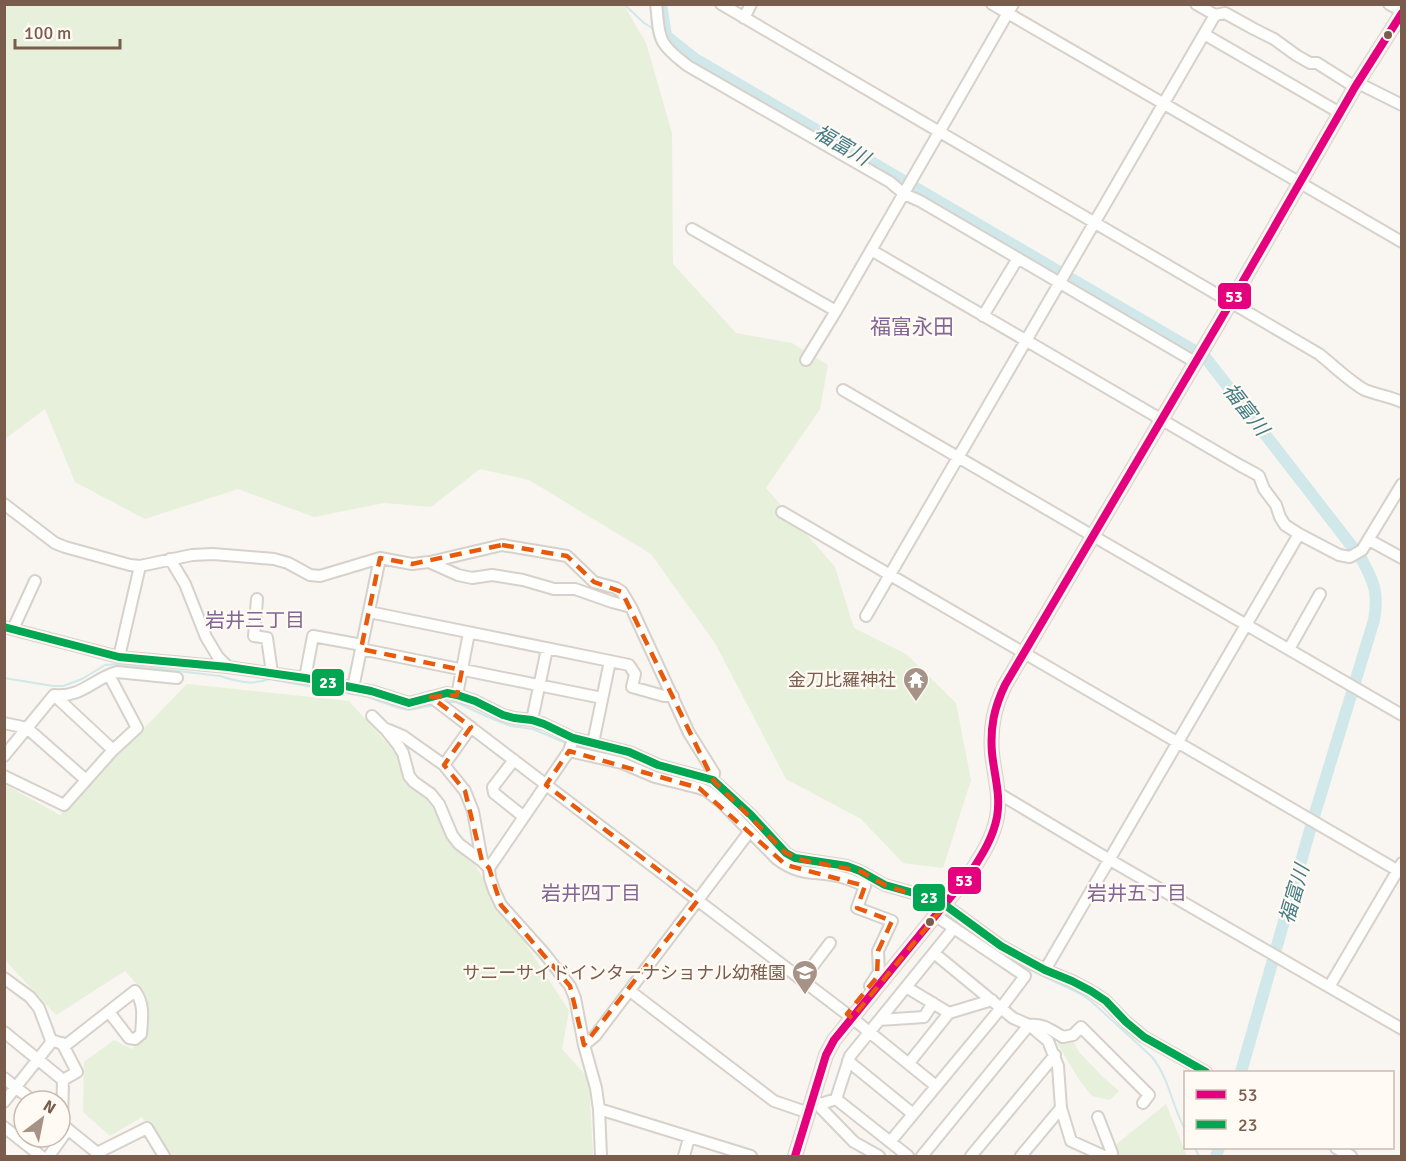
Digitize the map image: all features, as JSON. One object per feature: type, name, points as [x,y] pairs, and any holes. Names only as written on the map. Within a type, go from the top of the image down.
[{"type":"main road","points":[[795,1156],[814,1106],[826,1055],[834,1040],[850,1016],[941,910],[984,852],[997,817],[998,793],[992,722],[996,703],[1005,685],[1356,85],[1401,13]]},
{"type":"street","points":[[656,4],[663,42],[688,66],[1060,282],[1198,357]]},
{"type":"street","points":[[721,4],[1319,354],[1367,391],[1401,402]]},
{"type":"street","points":[[744,18],[751,4]]},
{"type":"street","points":[[992,4],[1010,9],[1163,104],[1401,242]]},
{"type":"street","points":[[1196,4],[1215,15],[1225,13],[1274,39],[1310,63],[1317,63],[1356,85],[1401,105]]},
{"type":"street","points":[[1389,4],[1401,13]]},
{"type":"street","points":[[806,360],[1010,9]]},
{"type":"street","points":[[866,616],[1215,15]]},
{"type":"street","points":[[1204,34],[1340,113]]},
{"type":"street","points":[[692,229],[836,311]]},
{"type":"street","points":[[871,250],[1256,474],[1276,505],[1285,525],[1339,555],[1350,557],[1371,541],[1401,484]]},
{"type":"street","points":[[983,316],[1018,258]]},
{"type":"street","points":[[843,390],[1401,715]]},
{"type":"street","points":[[4,504],[55,543],[140,566],[192,555],[213,554],[274,559],[288,563],[310,575],[320,576],[380,558],[412,564],[502,545],[567,556],[594,582],[622,592],[689,733],[714,773],[713,780]]},
{"type":"street","points":[[782,512],[1304,816],[1400,869],[1329,987]]},
{"type":"street","points":[[1045,970],[1299,534]]},
{"type":"street","points":[[1371,541],[1401,558]]},
{"type":"street","points":[[353,688],[380,558]]},
{"type":"street","points":[[170,559],[185,584],[206,637],[218,657],[228,667]]},
{"type":"street","points":[[429,562],[458,575],[472,578],[492,575],[523,580],[554,589],[576,590],[631,607]]},
{"type":"street","points":[[119,657],[140,566]]},
{"type":"street","points":[[35,581],[9,628],[119,657],[272,673],[371,691],[409,703],[437,702],[850,1016],[936,1086]]},
{"type":"street","points":[[1289,649],[1320,594]]},
{"type":"street","points":[[257,600],[254,636],[267,638],[272,673]]},
{"type":"street","points":[[369,612],[629,665],[635,674],[632,687],[664,696],[673,696]]},
{"type":"street","points":[[457,695],[469,633]]},
{"type":"street","points":[[305,678],[313,636],[462,670],[602,698]]},
{"type":"street","points":[[532,720],[547,649]]},
{"type":"street","points":[[593,743],[610,661]]},
{"type":"street","points":[[54,695],[66,696],[117,672],[177,678]]},
{"type":"street","points":[[4,776],[64,805],[137,728],[109,675]]},
{"type":"street","points":[[437,702],[447,693],[457,695],[503,715],[544,724],[571,745],[655,777],[706,791],[722,803],[777,859],[795,870],[836,876],[865,886],[857,908],[892,921],[878,951],[879,972],[877,977],[850,1016]]},
{"type":"street","points":[[4,756],[54,695]]},
{"type":"street","points":[[54,695],[114,750]]},
{"type":"street","points":[[372,716],[403,753],[409,776],[431,794],[439,804],[452,835],[459,844],[486,864]]},
{"type":"street","points":[[4,723],[27,728],[86,780]]},
{"type":"street","points":[[444,765],[471,727]]},
{"type":"street","points":[[384,728],[403,736],[444,765],[465,791],[473,811],[490,878],[501,905],[570,986],[575,998],[584,1045],[596,1088],[601,1156]]},
{"type":"street","points":[[571,745],[593,743],[629,752],[658,765],[713,780],[751,815],[786,853],[795,858],[860,870],[885,885],[935,900],[954,928],[1024,976],[1001,1008],[890,1142]]},
{"type":"street","points":[[486,864],[524,816],[571,745]]},
{"type":"street","points":[[514,760],[493,787],[494,793],[524,816]]},
{"type":"street","points":[[998,793],[1401,1029]]},
{"type":"street","points":[[584,1045],[595,1036],[630,991],[750,831]]},
{"type":"street","points":[[941,910],[1045,970],[1091,991],[1106,1001],[1144,1037],[1204,1071]]},
{"type":"street","points":[[836,1099],[850,1056],[954,928]]},
{"type":"street","points":[[802,980],[830,943]]},
{"type":"street","points":[[934,953],[1001,1008],[1014,1018],[1029,1025],[1048,1041],[1058,1066],[1061,1108],[1071,1141],[1105,1156],[1112,1153],[1098,1117]]},
{"type":"street","points":[[897,963],[914,977]]},
{"type":"street","points":[[4,978],[30,997],[39,1008],[56,1042],[77,1072],[63,1080]]},
{"type":"street","points":[[906,987],[949,1013]]},
{"type":"street","points":[[630,991],[774,1101],[821,1108],[854,1142],[879,1156]]},
{"type":"street","points":[[909,1063],[949,1013],[992,1000]]},
{"type":"street","points":[[879,1020],[924,1017],[933,1003]]},
{"type":"street","points":[[4,1102],[50,1044],[56,1042],[66,1045],[109,1012]]},
{"type":"street","points":[[922,1156],[1029,1025],[1044,1026],[1067,1037],[1081,1027],[1149,1095],[1143,1103]]},
{"type":"street","points":[[4,1032],[63,1080],[63,1089]]},
{"type":"street","points":[[971,1156],[1054,1055]]},
{"type":"street","points":[[848,1061],[913,1114]]},
{"type":"street","points":[[4,1078],[18,1089]]},
{"type":"street","points":[[814,1106],[836,1099]]},
{"type":"street","points":[[836,1099],[908,1156]]},
{"type":"street","points":[[1021,1156],[1061,1108]]},
{"type":"street","points":[[599,1109],[751,1156]]},
{"type":"street","points":[[4,1127],[40,1156]]},
{"type":"street","points":[[72,1133],[99,1155],[147,1128],[164,1156]]},
{"type":"street","points":[[684,1156],[689,1138]]},
{"type":"highlighted area","points":[[502,545],[567,556],[594,582],[622,592],[713,780],[786,853],[802,860],[860,871],[885,885],[945,905],[852,1018],[847,1014],[877,977],[878,951],[892,921],[857,908],[865,886],[786,865],[699,788],[569,751],[546,785],[698,900],[584,1045],[570,986],[501,905],[489,868],[482,861],[465,791],[444,765],[471,727],[431,697],[457,695],[462,670],[361,649],[380,558],[412,564]]},
{"type":"green space","points":[[5,5],[624,5],[646,43],[672,133],[673,264],[736,333],[792,343],[828,365],[820,409],[766,488],[835,567],[854,628],[906,654],[956,703],[971,780],[943,868],[903,863],[861,819],[786,779],[715,643],[651,554],[529,480],[480,469],[431,507],[384,503],[314,517],[238,489],[145,519],[75,482],[45,409],[5,439]]},
{"type":"green space","points":[[187,684],[349,701],[423,783],[569,1011],[562,1049],[589,1079],[593,1156],[168,1156],[142,1117],[110,1136],[83,1112],[84,1062],[114,1040],[132,1049],[148,1031],[147,996],[125,971],[56,1015],[5,960],[4,784],[60,815]]},
{"type":"green space","points":[[1068,1032],[1079,1052],[1119,1091],[1110,1100],[1092,1096],[1080,1081],[1057,1043]]},
{"type":"green space","points":[[1166,1104],[1187,1156],[1104,1156]]},
{"type":"waterway","points":[[624,4],[654,29]]},
{"type":"waterway","name":"福富川","points":[[661,4],[666,36],[695,59],[1205,357],[1361,558],[1376,595],[1374,620],[1312,823],[1241,1071]]},
{"type":"waterway","points":[[4,678],[63,686],[82,679],[105,665],[118,664],[220,676],[244,682],[269,679],[368,697],[409,710],[434,705]]},
{"type":"waterway","points":[[445,702],[456,702],[511,726],[533,729],[568,744]]},
{"type":"waterway","points":[[574,746],[603,753]]},
{"type":"waterway","points":[[626,759],[638,764]]},
{"type":"waterway","points":[[734,808],[762,835]]},
{"type":"waterway","points":[[798,865],[848,873],[883,890],[935,906]]},
{"type":"waterway","points":[[945,912],[987,942]]},
{"type":"waterway","points":[[996,949],[1024,967],[1091,1001],[1152,1057],[1163,1075],[1184,1127]]},
{"type":"waterway","points":[[1196,1149],[1199,1156]]},
{"type":"waterway","name":"福富川","points":[[1216,1156],[1219,1149]]},
{"type":"transit line","name":"53","points":[[795,1156],[826,1055],[834,1040],[971,872],[990,839],[998,809],[992,753],[992,726],[1005,685],[1355,87],[1402,13]]},
{"type":"transit line","name":"23","points":[[4,627],[119,657],[228,667],[305,678],[371,691],[409,703],[447,693],[457,695],[503,715],[532,720],[573,738],[629,752],[658,765],[713,780],[751,815],[786,853],[795,858],[847,866],[885,885],[935,899],[1001,946],[1091,991],[1106,1001],[1144,1037],[1204,1071]]},
{"type":"place","name":"金刀比羅神社","points":[[916,703]]},
{"type":"place","name":"サニーサイドインターナショナル幼稚園","points":[[805,996]]},
{"type":"district","name":"福富永田","points":[[912,327]]},
{"type":"district","name":"岩井三丁目","points":[[255,620]]},
{"type":"district","name":"岩井四丁目","points":[[591,893]]},
{"type":"district","name":"岩井五丁目","points":[[1137,893]]}]
